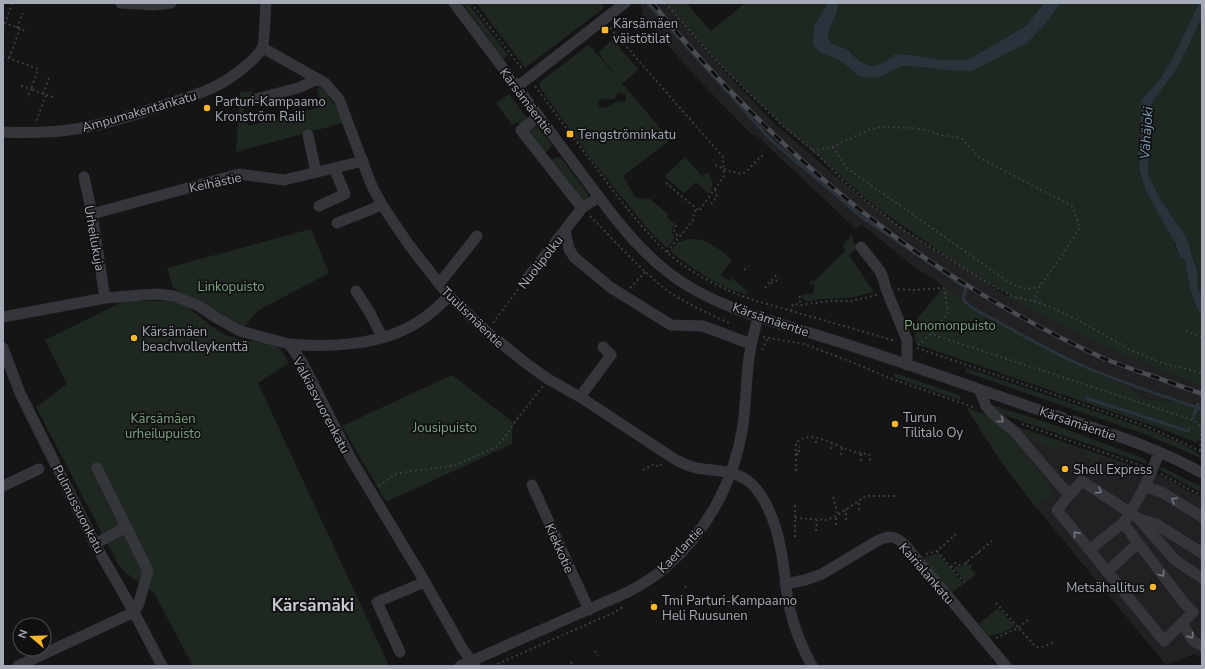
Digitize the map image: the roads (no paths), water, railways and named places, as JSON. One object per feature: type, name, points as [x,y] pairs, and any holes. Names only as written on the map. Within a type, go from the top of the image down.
[{"type":"street","points":[[121,3],[154,5],[171,3]]},
{"type":"street","points":[[263,48],[266,3]]},
{"type":"street","name":"Kärsämäentie","points":[[454,3],[599,197],[641,248],[668,273],[681,282],[733,307],[1129,441],[1160,453],[1202,473]]},
{"type":"street","points":[[516,87],[625,3]]},
{"type":"street","name":"Tuulismäentie","points":[[263,48],[325,83],[339,99],[372,184],[382,205],[409,245],[439,284],[449,296],[486,331],[508,350],[548,379],[580,397],[676,460],[696,468],[741,476],[749,481],[758,490],[774,522],[780,546],[785,584],[794,624],[812,666]]},
{"type":"street","name":"Ampumakentänkatu","points":[[3,132],[76,129],[132,116],[219,85],[243,68],[263,48]]},
{"type":"street","points":[[256,99],[298,88],[318,79]]},
{"type":"street","points":[[539,116],[521,130],[582,208]]},
{"type":"street","points":[[308,135],[316,172]]},
{"type":"street","name":"Keihästie","points":[[92,214],[239,174],[284,180],[363,161]]},
{"type":"street","points":[[319,206],[345,194],[334,168]]},
{"type":"street","name":"Urheilukuja","points":[[84,177],[92,214],[105,298]]},
{"type":"street","name":"Nuolipolku","points":[[526,280],[582,208],[599,197]]},
{"type":"street","points":[[337,223],[382,205]]},
{"type":"street","points":[[565,231],[569,249],[574,258],[610,287],[671,325],[703,326],[751,344]]},
{"type":"street","points":[[439,284],[477,236]]},
{"type":"street","points":[[861,247],[880,271],[904,333],[911,346],[907,365]]},
{"type":"street","points":[[356,291],[370,313],[382,337]]},
{"type":"street","name":"Valkiasvuorenkatu","points":[[3,317],[105,298],[156,294],[174,296],[199,306],[240,331],[289,344],[302,362],[350,458],[425,582],[462,648],[473,663]]},
{"type":"street","points":[[289,344],[325,346],[350,344],[390,336],[417,323],[431,313],[449,296]]},
{"type":"street","name":"Kaerlantie","points":[[460,666],[473,663],[628,592],[654,576],[688,545],[708,519],[721,496],[736,457],[743,425],[751,344],[758,316]]},
{"type":"street","points":[[580,397],[611,355],[603,347]]},
{"type":"street","name":"Pulmussuonkatu","points":[[3,348],[20,393],[95,544],[134,612],[162,666]]},
{"type":"street","points":[[979,390],[986,406],[993,414],[1014,431],[1061,486],[1070,494]]},
{"type":"street","points":[[1089,550],[1134,515],[1160,453]]},
{"type":"street","points":[[25,664],[134,612],[138,606],[148,571],[97,468]]},
{"type":"street","points":[[3,486],[39,469]]},
{"type":"street","points":[[1123,523],[1184,603],[1193,612],[1164,641],[1057,510],[1082,481],[1134,515],[1156,524],[1202,554]]},
{"type":"street","name":"Kiekkotie","points":[[532,485],[589,610]]},
{"type":"street","points":[[1145,486],[1163,493],[1202,517]]},
{"type":"street","points":[[1134,515],[1174,560],[1202,578]]},
{"type":"street","points":[[95,544],[126,527]]},
{"type":"street","name":"Kairialankatu","points":[[785,584],[805,580],[822,574],[850,556],[877,541],[890,536],[900,540],[1006,666]]},
{"type":"street","points":[[1107,572],[1138,543]]},
{"type":"street","points":[[400,652],[377,602],[425,582]]},
{"type":"street","points":[[1182,623],[1193,641],[1202,646]]},
{"type":"water","points":[[828,3],[838,3],[837,12],[828,33],[828,39],[832,44],[847,49],[861,62],[872,66],[886,62],[895,54],[942,60],[967,60],[1026,26],[1044,3],[1063,3],[1058,6],[1048,21],[1027,43],[972,71],[901,66],[883,76],[870,78],[857,75],[841,61],[819,52],[813,44],[814,26]]},
{"type":"water","name":"Vähäjoki","points":[[1199,3],[1202,3],[1202,17],[1189,45],[1175,71],[1152,102],[1148,174],[1159,197],[1188,240],[1197,271],[1197,286],[1202,297],[1202,315],[1195,303],[1185,260],[1180,257],[1175,243],[1146,191],[1140,171],[1138,153],[1141,131],[1141,100],[1160,79],[1173,57]]},
{"type":"waterway","points":[[647,3],[771,140],[863,218],[966,288],[963,299],[971,307],[1036,343],[1091,370],[1202,409]]},
{"type":"waterway","points":[[1086,398],[1188,431],[1189,428]]},
{"type":"waterway","points":[[1193,418],[1198,404]]},
{"type":"railway","points":[[652,3],[715,75],[784,144],[820,176],[895,237],[975,290],[1061,338],[1105,359],[1202,394]]},
{"type":"place","name":"Kärsämäen väistötilat","points":[[605,30]]},
{"type":"place","name":"Parturi-Kampaamo Kronström Raili","points":[[207,108]]},
{"type":"place","name":"Tengströminkatu","points":[[570,134]]},
{"type":"place","name":"Kärsämäen beachvolleykenttä","points":[[134,338]]},
{"type":"place","name":"Turun Tilitalo Oy","points":[[895,424]]},
{"type":"place","name":"Shell Express","points":[[1065,469]]},
{"type":"place","name":"Metsähallitus","points":[[1153,587]]},
{"type":"place","name":"Tmi Parturi-Kampaamo Heli Ruusunen","points":[[654,607]]},
{"type":"district","name":"Kärsämäki","points":[[313,605]]},
{"type":"park label","name":"Linkopuisto","points":[[231,286]]},
{"type":"park label","name":"Punomonpuisto","points":[[950,325]]},
{"type":"park label","name":"Kärsämäen urheilupuisto","points":[[163,426]]},
{"type":"park label","name":"Jousipuisto","points":[[445,427]]}]
